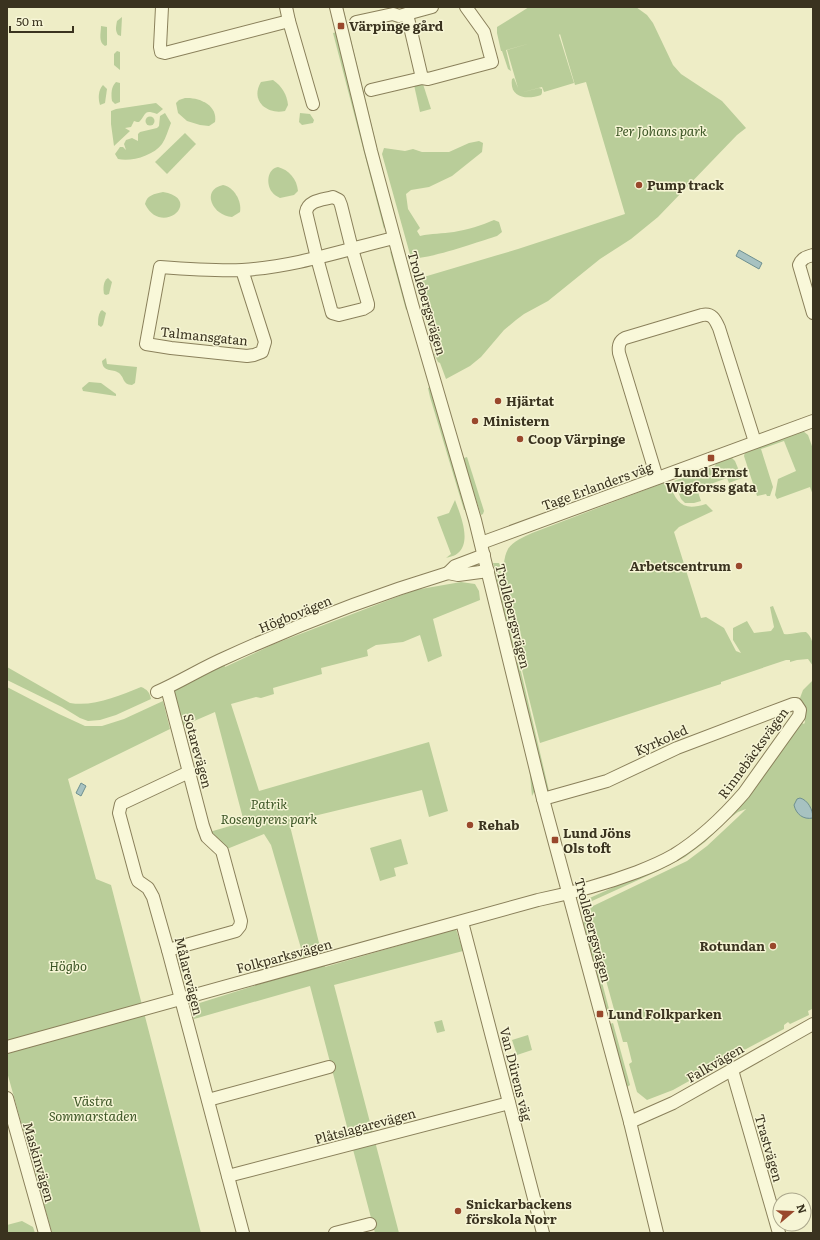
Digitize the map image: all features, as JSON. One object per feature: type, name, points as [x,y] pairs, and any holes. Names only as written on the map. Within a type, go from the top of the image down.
[{"type":"street","points":[[162,7],[160,47],[161,52],[165,53],[289,21]]},
{"type":"street","points":[[286,7],[313,104]]},
{"type":"street","name":"Trollebergsvägen","points":[[336,7],[394,238],[481,543],[543,799],[630,1122],[657,1233]]},
{"type":"street","points":[[356,22],[393,14],[399,16],[432,7]]},
{"type":"street","points":[[371,90],[422,78],[428,79],[492,62],[484,32],[466,7]]},
{"type":"street","points":[[407,14],[422,78]]},
{"type":"street","points":[[333,197],[339,200],[341,205],[368,306],[364,309],[339,316],[332,313],[317,258],[306,207],[314,202],[333,197]]},
{"type":"street","name":"Talmansgatan","points":[[242,270],[265,342],[262,352],[246,356],[146,344],[160,267],[242,270],[284,265],[394,238]]},
{"type":"street","points":[[813,255],[801,260],[799,266],[813,313]]},
{"type":"street","points":[[657,478],[619,353],[618,348],[620,343],[625,338],[702,315],[714,317],[719,328],[756,442]]},
{"type":"street","name":"Tage Erlanders väg","points":[[481,543],[756,442],[812,424]]},
{"type":"street","name":"Högbovägen","points":[[448,573],[455,566],[484,555]]},
{"type":"street","name":"Högbovägen","points":[[162,690],[223,658],[405,586],[448,573],[458,575],[488,571]]},
{"type":"street","name":"Sotarevägen","points":[[162,690],[189,772],[207,837],[222,851],[226,860],[242,921],[236,930],[168,950]]},
{"type":"street","name":"Rinnebäcksvägen","points":[[569,893],[593,887],[652,866],[673,856],[701,835],[726,813],[744,793],[797,718],[800,713],[798,706],[793,704],[790,705]]},
{"type":"street","name":"Kyrkoled","points":[[543,799],[607,781],[677,748],[790,705]]},
{"type":"street","name":"Målarevägen","points":[[189,772],[121,804],[119,813],[138,881],[148,888],[153,897],[243,1233]]},
{"type":"street","name":"Folkparksvägen","points":[[7,1047],[538,900],[569,893]]},
{"type":"street","name":"Van Dürens väg","points":[[462,922],[543,1233]]},
{"type":"street","name":"Falkvägen","points":[[630,1122],[673,1103],[813,1024]]},
{"type":"street","points":[[208,1100],[329,1067]]},
{"type":"street","name":"Trastvägen","points":[[732,1070],[779,1233]]},
{"type":"street","name":"Maskinvägen","points":[[7,1098],[45,1233]]},
{"type":"street","name":"Plåtslagarevägen","points":[[228,1176],[509,1103]]},
{"type":"street","points":[[335,1233],[370,1224]]},
{"type":"green space","points":[[340,7],[343,7],[382,168],[379,167]]},
{"type":"green space","name":"Per Johans park","points":[[529,7],[636,7],[647,15],[653,23],[673,65],[681,74],[722,101],[746,128],[737,135],[658,217],[631,239],[600,259],[548,301],[516,320],[504,330],[481,357],[470,366],[446,379],[440,363],[434,354],[437,354],[430,334],[417,279],[518,249],[625,214],[586,82],[575,85],[560,34],[559,35],[574,83],[544,92],[542,87],[520,93],[539,88],[542,89],[541,95],[536,97],[520,96],[513,90],[512,79],[514,78],[518,88],[507,50],[531,43],[506,50],[511,71],[508,69],[501,51],[497,27]]},
{"type":"green space","points":[[122,17],[121,36],[116,32],[116,28],[117,21]]},
{"type":"green space","points":[[101,26],[107,27],[107,45],[105,46],[101,42]]},
{"type":"green space","points":[[337,32],[385,225],[384,229],[333,33]]},
{"type":"green space","points":[[117,51],[120,52],[120,70],[114,65],[114,54]]},
{"type":"green space","points":[[273,80],[279,85],[285,94],[288,105],[285,111],[278,112],[266,108],[262,105],[257,95],[261,82]]},
{"type":"green space","points":[[116,82],[120,83],[120,102],[115,104],[112,101],[112,88]]},
{"type":"green space","points":[[423,84],[431,109],[420,112],[414,85]]},
{"type":"green space","points":[[103,85],[107,89],[105,103],[100,105],[99,95],[100,89]]},
{"type":"green space","points":[[185,98],[196,99],[211,107],[214,111],[215,122],[209,126],[187,121],[178,113],[176,103]]},
{"type":"green space","points":[[156,103],[163,109],[157,114],[147,112],[139,122],[134,121],[131,127],[125,128],[130,131],[114,146],[111,111]]},
{"type":"green space","points":[[165,113],[171,123],[166,137],[158,148],[148,155],[135,159],[118,159],[115,154],[120,147],[123,147],[126,150],[124,144],[126,140],[132,138],[138,141],[138,134],[140,132],[157,128],[159,126],[160,116]]},
{"type":"green space","points":[[300,113],[310,114],[314,120],[313,123],[302,125],[299,122]]},
{"type":"green space","points":[[150,116],[155,121],[150,126],[145,121]]},
{"type":"green space","points":[[185,133],[196,144],[167,174],[155,162]]},
{"type":"green space","points":[[479,141],[483,143],[482,152],[452,176],[429,187],[411,190],[406,194],[408,209],[420,228],[417,231],[420,236],[450,233],[494,220],[499,222],[502,232],[497,236],[453,250],[428,257],[411,258],[382,154],[384,148],[405,151],[413,149],[422,152],[449,152],[469,143]]},
{"type":"green space","points":[[278,167],[286,170],[294,179],[298,191],[294,195],[280,198],[270,189],[268,181],[270,174],[274,168]]},
{"type":"green space","points":[[223,185],[227,186],[234,192],[240,203],[240,212],[232,217],[225,216],[219,212],[212,202],[212,192],[216,188]]},
{"type":"green space","points":[[163,192],[175,196],[180,202],[180,208],[176,213],[169,217],[161,217],[152,214],[145,204],[149,197]]},
{"type":"green space","points":[[390,251],[393,255],[408,309],[406,310]]},
{"type":"green space","points":[[108,278],[112,282],[109,294],[106,295],[104,294],[104,285]]},
{"type":"green space","points":[[102,310],[106,313],[103,325],[101,327],[98,325],[98,321]]},
{"type":"green space","points":[[106,358],[107,364],[137,367],[135,383],[132,385],[129,384],[125,382],[119,373],[106,369],[102,361]]},
{"type":"green space","points":[[89,382],[101,383],[116,394],[116,396],[83,391],[82,388]]},
{"type":"green space","points":[[430,387],[466,510],[464,510],[430,397],[428,388]]},
{"type":"green space","points":[[803,431],[808,435],[813,449],[813,495],[810,487],[777,499],[775,495],[778,479],[796,471],[784,441],[761,449],[773,487],[770,496],[767,496],[766,494],[757,496],[744,456],[745,452]]},
{"type":"green space","points":[[467,457],[484,511],[481,515],[464,462],[464,458]]},
{"type":"green space","points":[[731,457],[735,461],[742,478],[729,483],[727,478],[697,489],[701,501],[685,503],[681,499],[674,481],[715,466],[716,463]]},
{"type":"green space","points":[[666,482],[669,483],[678,501],[682,504],[692,507],[706,504],[713,511],[679,527],[674,532],[701,618],[706,617],[724,628],[736,651],[741,653],[733,640],[733,628],[747,621],[754,633],[771,631],[774,627],[770,607],[773,606],[784,634],[806,632],[809,635],[813,643],[813,666],[808,659],[790,662],[790,660],[786,660],[721,682],[721,684],[540,743],[503,593],[506,553],[510,546],[516,541],[532,533]]},
{"type":"green space","points":[[455,500],[464,527],[464,542],[458,553],[454,556],[446,558],[451,554],[437,517],[449,513]]},
{"type":"green space","points":[[493,563],[499,563],[500,566],[501,572],[499,590]]},
{"type":"green space","name":"Patrik Rosengrens park","points":[[461,582],[475,584],[479,591],[480,600],[433,619],[442,656],[428,662],[420,635],[403,642],[376,645],[367,650],[368,656],[321,668],[322,674],[273,688],[274,694],[231,704],[259,791],[429,742],[448,811],[429,817],[422,790],[289,822],[325,967],[456,929],[463,951],[334,985],[399,1233],[375,1233],[310,986],[194,1019],[190,1006],[307,969],[271,845],[264,834],[222,851],[206,833],[244,822],[215,712],[178,728],[167,688],[223,658],[225,667],[274,644],[415,590]]},
{"type":"green space","points":[[500,597],[503,598],[514,647],[513,649]]},
{"type":"green space","points":[[489,599],[536,788],[532,796],[529,765],[488,600]]},
{"type":"green space","points":[[516,662],[519,663],[549,791],[547,791]]},
{"type":"green space","points":[[7,667],[70,703],[79,704],[97,702],[141,687],[148,692],[151,699],[116,715],[100,720],[88,721],[7,680]]},
{"type":"green space","points":[[813,680],[813,1012],[812,1009],[808,1011],[809,1015],[790,1024],[788,1022],[784,1025],[784,1029],[731,1057],[727,1057],[725,1061],[673,1090],[647,1100],[637,1092],[629,1064],[632,1062],[627,1042],[623,1042],[588,915],[589,910],[593,906],[687,861],[707,846],[746,809],[738,812],[730,818],[705,842],[685,857],[592,901],[585,903],[583,901],[686,853],[800,722],[804,724],[805,722],[800,698],[803,690]]},
{"type":"green space","points":[[7,687],[85,726],[102,726],[124,719],[163,701],[170,729],[68,779],[96,879],[111,885],[201,1233],[52,1233],[7,1072]]},
{"type":"green space","points":[[401,839],[408,864],[394,868],[396,876],[380,881],[370,848]]},
{"type":"green space","points":[[586,921],[609,1009],[606,1010],[583,922]]},
{"type":"green space","points":[[442,1020],[445,1031],[437,1033],[434,1022]]},
{"type":"green space","points":[[613,1023],[630,1085],[627,1087],[610,1024]]},
{"type":"green space","points":[[528,1035],[532,1050],[517,1055],[512,1040]]},
{"type":"green space","points":[[22,1221],[33,1227],[35,1233],[7,1233],[7,1225]]},
{"type":"water","points":[[739,250],[762,263],[759,269],[736,256]]},
{"type":"water","points":[[81,783],[86,786],[81,796],[76,793]]},
{"type":"water","points":[[800,798],[810,806],[813,818],[800,816],[796,811],[794,805],[797,799]]},
{"type":"place","name":"Värpinge gård","points":[[341,26]]},
{"type":"place","name":"Pump track","points":[[639,185]]},
{"type":"place","name":"Hjärtat","points":[[498,401]]},
{"type":"place","name":"Ministern","points":[[475,421]]},
{"type":"place","name":"Coop Värpinge","points":[[520,439]]},
{"type":"place","name":"Lund Ernst Wigforss gata","points":[[711,458]]},
{"type":"place","name":"Arbetscentrum","points":[[739,566]]},
{"type":"place","name":"Rehab","points":[[470,825]]},
{"type":"place","name":"Lund Jöns Ols toft","points":[[555,840]]},
{"type":"place","name":"Rotundan","points":[[773,946]]},
{"type":"place","name":"Lund Folkparken","points":[[600,1014]]},
{"type":"place","name":"Snickarbackens förskola Norr","points":[[458,1211]]},
{"type":"park label","name":"Högbo","points":[[68,966]]},
{"type":"park label","name":"Västra Sommarstaden","points":[[93,1108]]}]
